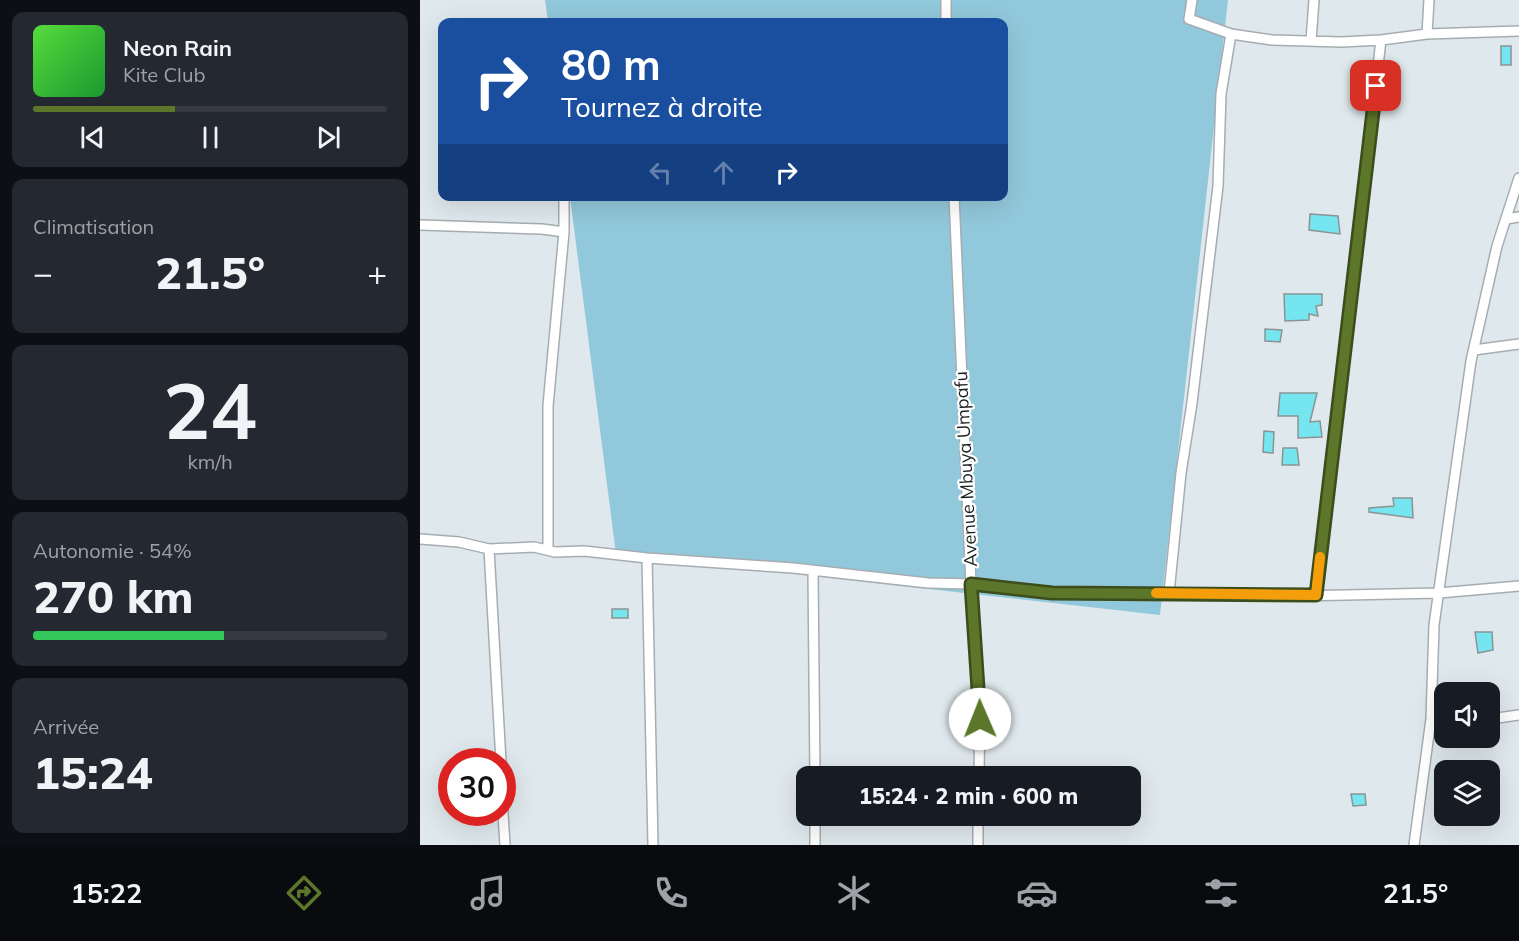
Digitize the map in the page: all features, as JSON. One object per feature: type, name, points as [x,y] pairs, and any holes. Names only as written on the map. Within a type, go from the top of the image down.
[{"type":"street","points":[[946,0],[946,18]]},
{"type":"street","points":[[1192,0],[1189,19],[1249,38],[1311,41],[1381,40],[1427,34],[1519,31]]},
{"type":"street","points":[[1311,41],[1314,0]]},
{"type":"street","points":[[1427,34],[1429,0]]},
{"type":"street","points":[[1169,593],[1181,473],[1192,403],[1218,186],[1221,94],[1231,34]]},
{"type":"street","points":[[1316,595],[1381,40]]},
{"type":"street","points":[[1414,845],[1431,719],[1434,625],[1474,350],[1497,246],[1519,178]]},
{"type":"street","points":[[548,550],[548,406],[564,232],[564,201]]},
{"type":"street","name":"Avenue Mbuya Umpafu","points":[[954,201],[971,584],[980,700],[979,766]]},
{"type":"street","points":[[1506,219],[1519,217]]},
{"type":"street","points":[[420,225],[542,229],[564,232]]},
{"type":"street","points":[[1474,350],[1519,344]]},
{"type":"street","points":[[420,539],[459,542],[489,549],[534,547],[548,550],[793,568],[813,572],[928,583],[971,584],[1052,593],[1316,595],[1439,593],[1519,586]]},
{"type":"street","points":[[489,549],[500,748]]},
{"type":"street","points":[[647,558],[653,845]]},
{"type":"street","points":[[813,572],[815,766]]},
{"type":"street","points":[[1500,718],[1519,715]]},
{"type":"street","points":[[504,826],[505,845]]},
{"type":"street","points":[[815,826],[815,845]]},
{"type":"street","points":[[978,826],[978,845]]},
{"type":"shaded area","points":[[545,0],[1228,0],[1160,615],[616,554],[571,201],[1008,201],[1008,18],[547,18]]},
{"type":"building","points":[[1501,46],[1511,46],[1511,65],[1501,65]]},
{"type":"building","points":[[1310,214],[1338,216],[1340,234],[1309,230]]},
{"type":"building","points":[[1284,294],[1322,294],[1322,305],[1316,306],[1318,316],[1309,314],[1309,320],[1285,321]]},
{"type":"building","points":[[1265,329],[1282,330],[1280,342],[1265,341]]},
{"type":"building","points":[[1280,393],[1317,393],[1310,422],[1320,421],[1322,437],[1298,438],[1298,416],[1278,416]]},
{"type":"building","points":[[1264,431],[1274,432],[1273,453],[1263,452]]},
{"type":"building","points":[[1283,448],[1297,448],[1299,465],[1282,465]]},
{"type":"building","points":[[1393,498],[1412,498],[1413,518],[1369,512],[1369,508],[1394,506]]},
{"type":"building","points":[[612,609],[628,609],[628,618],[612,618]]},
{"type":"building","points":[[1475,632],[1492,632],[1493,650],[1478,653]]},
{"type":"building","points":[[1351,794],[1365,794],[1366,805],[1353,806]]},
{"type":"slow traffic","points":[[1156,593],[1316,595],[1320,557]]},
{"type":"route","points":[[980,719],[971,584],[1052,593],[1316,595],[1376,86]]}]
